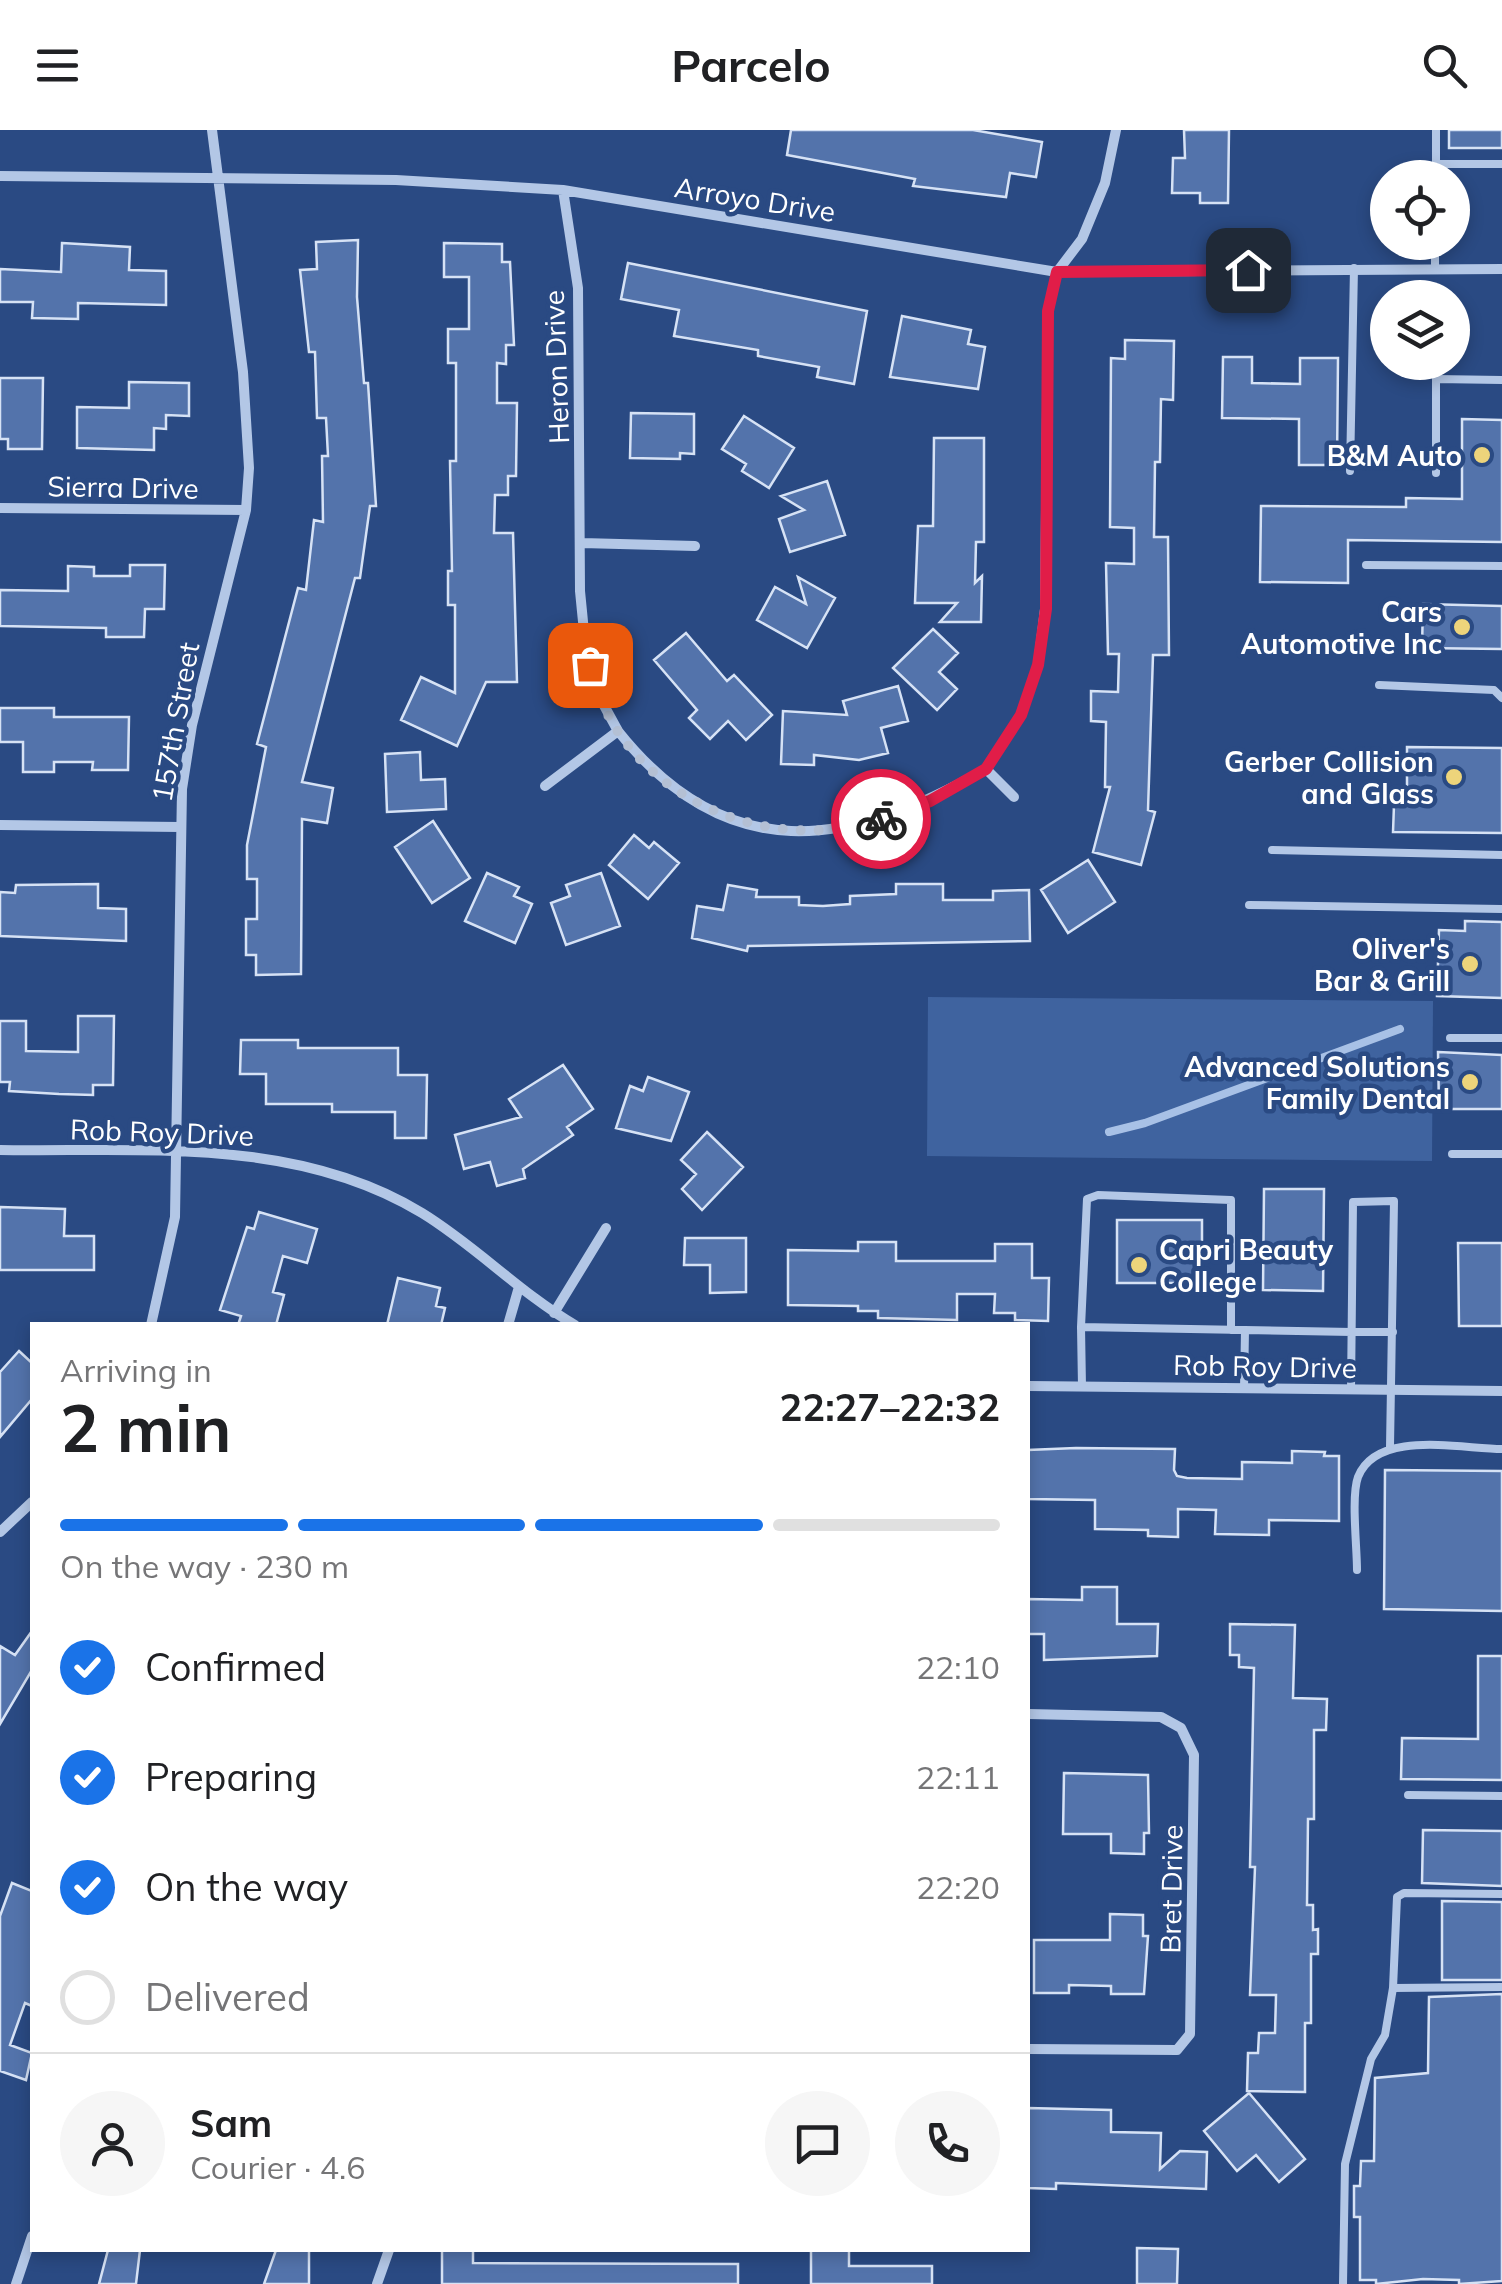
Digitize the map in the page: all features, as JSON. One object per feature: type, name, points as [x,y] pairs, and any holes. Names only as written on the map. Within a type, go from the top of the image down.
[{"type":"street","name":"157th Street","points":[[152,1322],[175,1218],[180,827],[192,725],[246,510],[243,372],[212,130]]},
{"type":"street","points":[[1014,797],[986,769],[1021,715],[1038,665],[1046,609],[1048,311],[1057,272],[1088,226],[1105,183],[1116,130]]},
{"type":"street","name":"Arroyo Drive","points":[[0,176],[396,180],[563,190],[1057,272],[1502,269]]},
{"type":"street","name":"Heron Drive","points":[[563,190],[578,288],[580,590],[584,642],[595,689],[618,731],[647,767],[678,792],[738,821],[775,830],[834,832],[876,821],[930,801],[986,769]]},
{"type":"street","name":"Sierra Drive","points":[[0,508],[246,510]]},
{"type":"street","points":[[582,544],[694,546]]},
{"type":"street","points":[[545,786],[618,731]]},
{"type":"street","points":[[0,826],[180,827]]},
{"type":"street","name":"Rob Roy Drive","points":[[0,1150],[176,1152],[280,1160],[354,1180],[423,1213],[570,1322]]},
{"type":"street","points":[[554,1313],[606,1228]]},
{"type":"street","points":[[509,1322],[519,1287]]},
{"type":"street","name":"Rob Roy Drive","points":[[1030,1386],[1502,1391]]},
{"type":"street","points":[[0,1532],[30,1504]]},
{"type":"street","name":"Bret Drive","points":[[1030,1714],[1152,1715],[1182,1728],[1194,1754],[1190,2034],[1177,2050],[1030,2049]]},
{"type":"street","points":[[16,2284],[30,2242]]},
{"type":"street","points":[[377,2284],[389,2252]]},
{"type":"lane","points":[[1436,130],[1436,160]]},
{"type":"lane","points":[[1470,164],[1502,164]]},
{"type":"lane","points":[[1435,260],[1435,268]]},
{"type":"lane","points":[[1350,471],[1354,268]]},
{"type":"lane","points":[[1436,473],[1436,378],[1502,380]]},
{"type":"lane","points":[[1366,564],[1502,566]]},
{"type":"lane","points":[[1379,685],[1494,690],[1502,698]]},
{"type":"lane","points":[[1272,850],[1502,854]]},
{"type":"lane","points":[[1249,905],[1502,909]]},
{"type":"lane","points":[[1450,1038],[1502,1038]]},
{"type":"lane","points":[[1452,1154],[1502,1154]]},
{"type":"lane","points":[[1082,1387],[1086,1199],[1098,1195],[1232,1200],[1231,1330]]},
{"type":"lane","points":[[1351,1390],[1353,1202],[1394,1201],[1390,1447]]},
{"type":"lane","points":[[1081,1327],[1393,1332]]},
{"type":"lane","points":[[1244,1388],[1245,1330]]},
{"type":"lane","points":[[1356,1570],[1358,1478],[1373,1456],[1390,1447],[1502,1450]]},
{"type":"lane","points":[[1408,1796],[1502,1796]]},
{"type":"lane","points":[[1343,2284],[1344,2164],[1371,2058],[1385,2035],[1393,1988],[1397,1897],[1404,1892],[1502,1894]]},
{"type":"lane","points":[[1393,1988],[1502,1987]]},
{"type":"shaded area","points":[[928,997],[1433,1001],[1432,1161],[927,1156]]},
{"type":"building","points":[[791,130],[973,130],[1042,142],[1036,177],[1010,173],[1006,197],[913,186],[915,179],[787,155]]},
{"type":"building","points":[[1184,130],[1229,130],[1228,203],[1200,203],[1200,193],[1172,193],[1173,158],[1185,158]]},
{"type":"building","points":[[1449,130],[1502,130],[1502,148],[1449,148]]},
{"type":"building","points":[[358,240],[357,297],[364,383],[368,383],[376,506],[370,506],[360,578],[355,578],[302,782],[333,788],[327,823],[302,819],[301,974],[256,975],[256,955],[246,955],[246,919],[257,919],[257,879],[247,879],[247,845],[266,747],[257,744],[298,588],[306,590],[314,520],[323,522],[322,456],[328,456],[326,418],[317,418],[315,352],[309,352],[300,270],[317,269],[316,242]]},
{"type":"building","points":[[62,243],[130,247],[129,270],[166,271],[166,305],[78,303],[78,319],[32,318],[33,302],[0,302],[0,269],[61,272]]},
{"type":"building","points":[[444,243],[502,244],[502,262],[510,262],[514,345],[506,345],[506,364],[497,363],[497,403],[517,403],[516,476],[508,476],[508,495],[495,495],[494,533],[513,533],[517,682],[486,682],[457,746],[401,720],[421,677],[455,693],[455,605],[448,605],[448,571],[452,571],[450,461],[456,461],[456,363],[448,363],[448,329],[469,329],[469,277],[444,277]]},
{"type":"building","points":[[628,263],[867,311],[854,384],[817,377],[819,367],[758,356],[758,350],[674,336],[679,310],[621,299]]},
{"type":"building","points":[[902,316],[971,330],[968,344],[985,347],[978,389],[890,377]]},
{"type":"building","points":[[1125,340],[1174,341],[1173,400],[1161,399],[1160,462],[1155,462],[1154,537],[1168,537],[1169,655],[1153,655],[1148,810],[1155,812],[1141,865],[1093,852],[1110,787],[1105,787],[1106,722],[1091,721],[1091,691],[1118,692],[1119,654],[1108,654],[1106,563],[1134,564],[1134,528],[1110,527],[1111,358],[1125,359]]},
{"type":"building","points":[[1223,357],[1252,357],[1252,383],[1300,384],[1300,358],[1338,358],[1337,465],[1299,465],[1299,419],[1222,418]]},
{"type":"building","points":[[0,378],[43,378],[42,449],[8,449],[8,439],[0,439]]},
{"type":"building","points":[[129,382],[189,383],[189,416],[166,415],[166,429],[154,428],[154,450],[77,448],[77,407],[129,408]]},
{"type":"building","points":[[631,413],[694,414],[694,454],[680,453],[680,459],[630,458]]},
{"type":"building","points":[[744,416],[794,448],[769,488],[742,471],[746,464],[722,449]]},
{"type":"building","points":[[1462,419],[1502,420],[1502,542],[1348,540],[1348,583],[1260,582],[1261,506],[1406,507],[1406,498],[1462,499]]},
{"type":"building","points":[[934,438],[984,438],[984,542],[976,542],[975,583],[982,576],[981,622],[940,622],[957,603],[915,603],[918,526],[933,526]]},
{"type":"building","points":[[827,481],[845,535],[790,552],[779,519],[804,510],[781,496]]},
{"type":"building","points":[[130,565],[165,565],[164,609],[145,609],[144,637],[106,637],[106,628],[0,626],[0,590],[68,591],[68,566],[94,567],[94,576],[130,576]]},
{"type":"building","points":[[798,577],[835,598],[807,648],[757,620],[775,587],[806,604]]},
{"type":"building","name":"Cars Automotive Inc","points":[[1423,604],[1502,606],[1502,649],[1422,648]]},
{"type":"building","points":[[933,629],[958,653],[939,672],[957,689],[937,710],[893,668]]},
{"type":"building","points":[[686,633],[727,681],[734,675],[772,715],[746,740],[728,721],[710,739],[689,718],[697,710],[654,660]]},
{"type":"building","points":[[898,686],[908,721],[881,728],[888,753],[859,760],[814,755],[814,765],[781,764],[783,711],[847,715],[843,701]]},
{"type":"building","points":[[0,708],[54,708],[54,717],[129,717],[128,770],[92,770],[93,762],[54,762],[54,772],[23,772],[23,742],[0,742]]},
{"type":"building","name":"Gerber Collision and Glass","points":[[1407,747],[1502,748],[1502,833],[1393,832],[1394,805],[1407,806]]},
{"type":"building","points":[[420,752],[421,780],[445,779],[446,809],[387,812],[385,754]]},
{"type":"building","points":[[433,821],[470,878],[432,903],[395,847]]},
{"type":"building","points":[[634,835],[649,848],[654,842],[679,863],[648,899],[609,865]]},
{"type":"building","points":[[1088,860],[1115,902],[1068,933],[1041,890]]},
{"type":"building","points":[[487,873],[519,887],[514,896],[532,904],[515,943],[465,921]]},
{"type":"building","points":[[601,873],[620,926],[566,945],[551,903],[570,896],[566,885]]},
{"type":"building","points":[[98,884],[98,908],[126,909],[126,941],[0,936],[0,892],[15,893],[16,885]]},
{"type":"building","points":[[896,884],[943,884],[943,900],[993,900],[993,891],[1029,890],[1030,941],[748,946],[747,951],[692,938],[697,906],[723,910],[728,885],[757,890],[756,897],[799,897],[799,905],[823,906],[850,904],[850,896],[896,894]]},
{"type":"building","name":"Oliver's Bar & Grill","points":[[1465,921],[1502,922],[1502,998],[1437,996],[1439,930],[1465,931]]},
{"type":"building","points":[[78,1016],[114,1016],[113,1085],[93,1085],[93,1095],[9,1091],[10,1082],[0,1082],[0,1021],[26,1021],[26,1051],[78,1052]]},
{"type":"building","points":[[241,1040],[298,1040],[298,1048],[398,1048],[398,1075],[427,1075],[426,1138],[395,1138],[395,1112],[332,1112],[332,1104],[266,1104],[266,1074],[240,1074]]},
{"type":"building","name":"Advanced Solutions Family Dental","points":[[1438,1052],[1502,1055],[1502,1109],[1439,1109]]},
{"type":"building","points":[[563,1065],[593,1109],[567,1127],[573,1135],[523,1169],[525,1178],[497,1186],[490,1162],[464,1169],[455,1135],[521,1117],[509,1099]]},
{"type":"building","points":[[648,1077],[689,1092],[671,1141],[616,1128],[630,1086],[643,1091]]},
{"type":"building","points":[[707,1132],[743,1167],[702,1210],[682,1189],[696,1174],[681,1160]]},
{"type":"building","points":[[1264,1189],[1324,1189],[1323,1291],[1263,1290]]},
{"type":"building","points":[[0,1207],[65,1209],[64,1236],[94,1236],[94,1270],[0,1270]]},
{"type":"building","points":[[259,1212],[317,1229],[307,1263],[283,1256],[273,1292],[284,1295],[277,1322],[239,1322],[241,1316],[220,1310],[247,1227],[254,1229]]},
{"type":"building","points":[[1117,1220],[1202,1220],[1202,1283],[1117,1283]]},
{"type":"building","points":[[685,1238],[746,1238],[746,1292],[710,1293],[710,1265],[684,1265]]},
{"type":"building","points":[[858,1242],[896,1242],[896,1261],[995,1261],[995,1244],[1032,1244],[1032,1278],[1049,1278],[1048,1321],[1015,1320],[1015,1313],[994,1313],[995,1294],[957,1294],[957,1320],[878,1318],[878,1311],[858,1311],[858,1306],[788,1305],[788,1250],[858,1251]]},
{"type":"building","points":[[1458,1243],[1502,1243],[1502,1326],[1459,1326]]},
{"type":"building","points":[[398,1278],[440,1288],[436,1306],[445,1308],[442,1322],[388,1322]]},
{"type":"building","points":[[19,1351],[30,1361],[30,1401],[0,1437],[0,1372]]},
{"type":"building","points":[[1175,1449],[1177,1476],[1242,1479],[1242,1462],[1292,1463],[1292,1451],[1325,1452],[1324,1456],[1339,1456],[1339,1521],[1269,1520],[1269,1535],[1215,1534],[1216,1510],[1178,1509],[1178,1537],[1148,1536],[1148,1530],[1095,1529],[1095,1500],[1030,1499],[1030,1450]]},
{"type":"building","points":[[1385,1470],[1502,1471],[1502,1611],[1384,1609]]},
{"type":"building","points":[[1082,1587],[1117,1587],[1117,1624],[1158,1624],[1157,1656],[1044,1660],[1044,1634],[1030,1634],[1030,1599],[1082,1600]]},
{"type":"building","points":[[1230,1624],[1295,1625],[1293,1698],[1327,1699],[1326,1730],[1314,1730],[1314,1819],[1308,1819],[1307,1905],[1313,1905],[1318,1954],[1311,1954],[1305,2092],[1247,2091],[1248,2053],[1258,2053],[1259,2033],[1275,2033],[1276,1995],[1250,1995],[1255,1867],[1250,1867],[1254,1668],[1239,1667],[1239,1655],[1230,1655]]},
{"type":"building","points":[[30,1634],[30,1673],[0,1724],[0,1646],[15,1655]]},
{"type":"building","points":[[1478,1656],[1502,1656],[1502,1780],[1401,1779],[1402,1738],[1478,1739]]},
{"type":"building","points":[[1064,1773],[1148,1775],[1149,1833],[1144,1833],[1144,1854],[1111,1853],[1111,1834],[1063,1834]]},
{"type":"building","points":[[1423,1830],[1502,1831],[1502,1886],[1422,1883]]},
{"type":"building","points":[[12,1883],[30,1890],[30,2005],[25,2003],[10,2045],[30,2052],[26,2080],[0,2071],[0,1916]]},
{"type":"building","points":[[1442,1901],[1502,1902],[1502,1980],[1442,1980]]},
{"type":"building","points":[[1110,1914],[1143,1915],[1143,1936],[1148,1936],[1144,1994],[1111,1994],[1111,1986],[1069,1985],[1069,1993],[1034,1993],[1034,1940],[1110,1940]]},
{"type":"building","points":[[1502,1994],[1502,2281],[1459,2284],[1459,2280],[1423,2279],[1376,2284],[1376,2280],[1360,2280],[1360,2217],[1354,2217],[1354,2186],[1360,2186],[1361,2161],[1374,2161],[1375,2078],[1428,2073],[1429,1997]]},
{"type":"building","points":[[1249,2093],[1305,2159],[1279,2182],[1256,2155],[1237,2171],[1204,2131]]},
{"type":"building","points":[[1030,2108],[1111,2110],[1111,2132],[1161,2133],[1160,2169],[1180,2151],[1207,2152],[1206,2189],[1056,2183],[1056,2189],[1030,2188]]},
{"type":"building","points":[[1137,2248],[1178,2249],[1177,2284],[1137,2284]]},
{"type":"building","points":[[107,2252],[140,2252],[136,2284],[99,2284]]},
{"type":"building","points":[[275,2252],[309,2252],[309,2284],[264,2284]]},
{"type":"building","points":[[442,2252],[473,2252],[473,2263],[738,2264],[738,2284],[442,2284]]},
{"type":"building","points":[[811,2252],[849,2252],[849,2266],[932,2266],[932,2284],[811,2284]]},
{"type":"waterway","points":[[1109,1132],[1145,1123],[1400,1029]]},
{"type":"way so far","points":[[590,665],[595,689],[618,731],[647,767],[705,808],[775,830],[811,833],[834,832],[881,819]]},
{"type":"place","name":"B&M Auto","points":[[1482,455]]},
{"type":"place","name":"Cars Automotive Inc","points":[[1462,627]]},
{"type":"place","name":"Gerber Collision and Glass","points":[[1454,777]]},
{"type":"place","name":"Oliver's Bar & Grill","points":[[1470,964]]},
{"type":"place","name":"Advanced Solutions Family Dental","points":[[1470,1082]]},
{"type":"place","name":"Capri Beauty College","points":[[1139,1265]]},
{"type":"route","points":[[881,819],[930,801],[986,769],[1021,715],[1038,665],[1046,609],[1048,311],[1057,272],[1248,270]]}]
